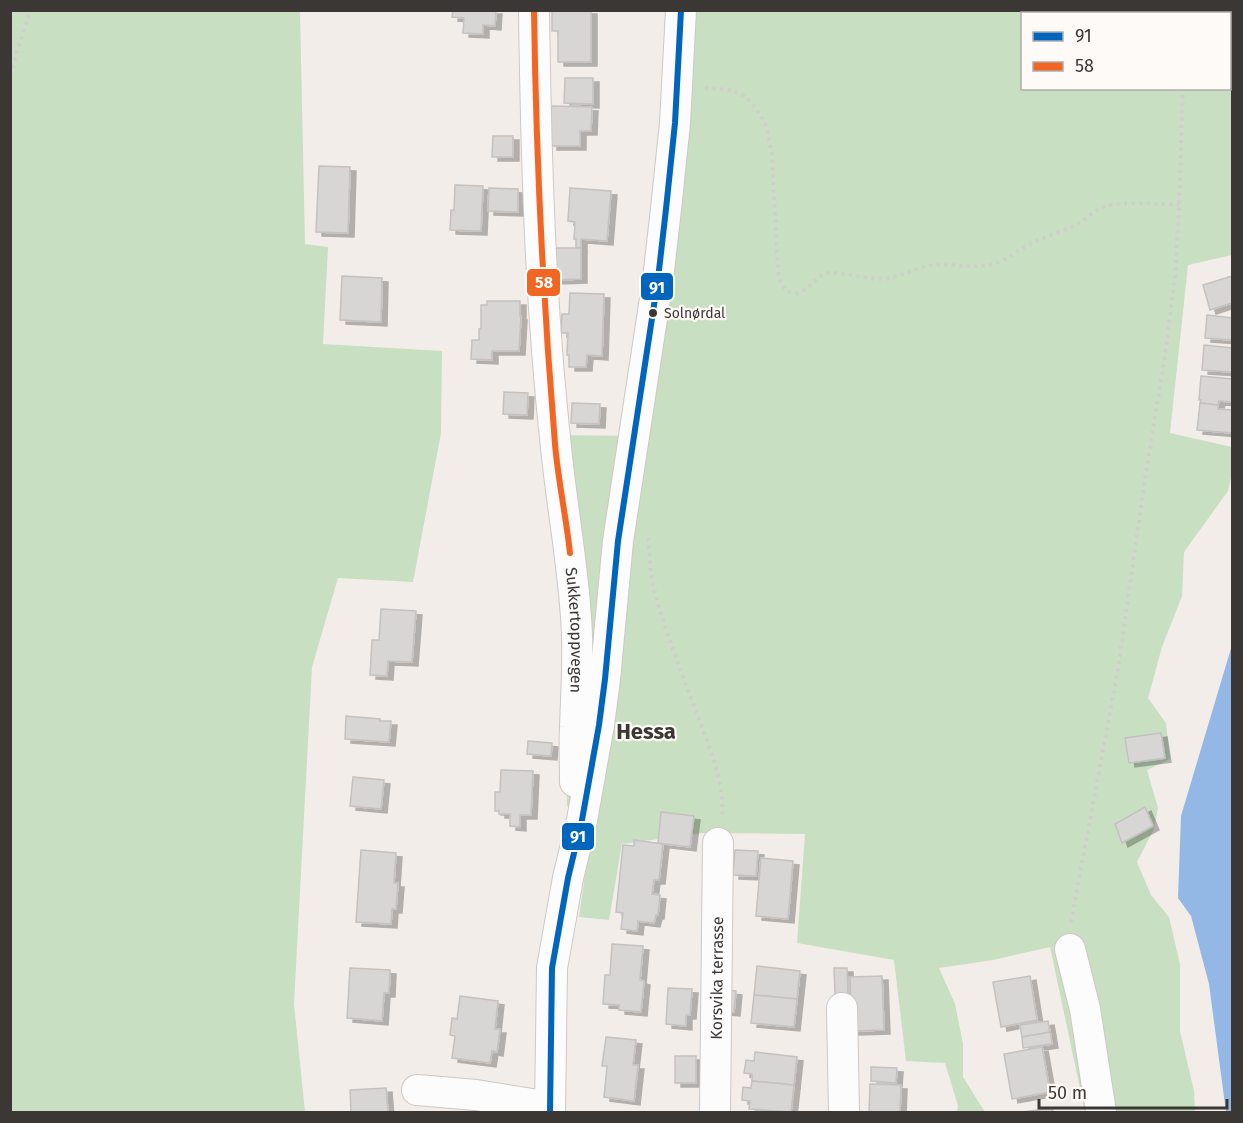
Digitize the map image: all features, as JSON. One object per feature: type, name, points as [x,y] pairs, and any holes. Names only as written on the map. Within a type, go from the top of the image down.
[{"type":"street","name":"Sukkertoppvegen","points":[[534,10],[545,318],[556,447],[568,538],[577,635],[575,790],[582,820]]},
{"type":"street","points":[[417,1090],[476,1095],[550,1110],[552,969],[599,725],[621,520],[666,209],[681,10]]},
{"type":"street","name":"Korsvika terrasse","points":[[716,1113],[717,843]]},
{"type":"street","points":[[1070,949],[1085,1009],[1101,1113]]},
{"type":"street","points":[[842,1008],[844,1113]]},
{"type":"path","points":[[10,75],[30,10]]},
{"type":"path","points":[[677,85],[731,90],[744,96],[756,108],[767,127],[772,156],[778,271],[780,283],[791,293],[797,294],[803,291],[815,278],[827,272],[890,278],[933,265],[982,267],[1001,261],[1029,244],[1078,224],[1099,208],[1108,205],[1146,203],[1179,205]]},
{"type":"path","points":[[1070,949],[1071,920],[1118,669],[1164,362],[1175,278],[1183,90]]},
{"type":"path","points":[[647,529],[651,576],[655,592],[720,784],[723,802],[717,843]]},
{"type":"green space","points":[[10,11],[300,11],[305,244],[328,247],[323,344],[442,351],[441,433],[413,582],[338,578],[312,667],[294,1004],[305,1112],[11,1112]]},
{"type":"green space","points":[[689,11],[1171,11],[1021,12],[1021,90],[1231,90],[1232,12],[1232,255],[1188,265],[1170,433],[1232,447],[1232,473],[1228,491],[1184,552],[1182,596],[1162,647],[1148,698],[1166,723],[1170,759],[1147,770],[1158,808],[1154,829],[1137,862],[1151,895],[1169,917],[1180,964],[1180,1031],[1194,1091],[1195,1112],[1085,1112],[1050,947],[993,960],[939,968],[955,1004],[963,1044],[963,1077],[985,1112],[957,1112],[958,1106],[945,1063],[906,1061],[894,960],[797,943],[805,834],[703,833],[622,844],[609,920],[579,917],[595,804],[567,806],[568,629],[548,435],[643,436]]},
{"type":"water","points":[[1232,645],[1232,1112],[1226,1112],[1209,984],[1191,916],[1178,898],[1181,816]]},
{"type":"building","points":[[453,10],[496,10],[495,26],[483,25],[483,34],[463,33],[464,18],[452,17]]},
{"type":"building","points":[[552,10],[591,10],[591,62],[558,62],[558,31],[552,31]]},
{"type":"building","points":[[565,78],[593,78],[593,104],[564,103]]},
{"type":"building","points":[[551,106],[592,107],[591,131],[580,131],[580,146],[551,146]]},
{"type":"building","points":[[493,136],[513,136],[513,157],[492,157]]},
{"type":"building","points":[[319,166],[350,167],[348,233],[316,232]]},
{"type":"building","points":[[455,185],[483,186],[481,231],[450,230]]},
{"type":"building","points":[[489,188],[518,189],[518,212],[488,211]]},
{"type":"building","points":[[570,188],[611,191],[607,241],[581,239],[581,248],[576,248],[575,222],[568,221]]},
{"type":"building","points":[[552,248],[581,248],[581,279],[553,280]]},
{"type":"building","points":[[342,276],[382,278],[381,322],[340,320]]},
{"type":"building","points":[[1232,276],[1232,303],[1210,310],[1203,285]]},
{"type":"building","points":[[570,293],[604,294],[602,356],[587,355],[586,367],[569,367],[568,333],[561,333],[562,314],[569,314]]},
{"type":"building","points":[[487,301],[520,301],[519,351],[492,351],[492,360],[471,359],[472,340],[479,340],[481,305],[487,305]]},
{"type":"building","points":[[1207,315],[1232,318],[1232,340],[1205,338]]},
{"type":"building","points":[[1204,345],[1232,348],[1232,372],[1202,370]]},
{"type":"building","points":[[1201,376],[1232,379],[1232,402],[1219,401],[1218,405],[1200,403]]},
{"type":"building","points":[[504,392],[528,393],[527,415],[503,414]]},
{"type":"building","points":[[572,403],[600,404],[599,424],[571,423]]},
{"type":"building","points":[[1200,403],[1218,405],[1218,409],[1232,410],[1232,433],[1197,430]]},
{"type":"building","points":[[381,609],[416,611],[412,662],[388,661],[387,676],[370,675],[372,640],[379,640]]},
{"type":"building","points":[[346,716],[391,721],[389,742],[345,739]]},
{"type":"building","points":[[1161,733],[1165,758],[1129,763],[1125,738]]},
{"type":"building","points":[[528,741],[552,743],[551,756],[527,754]]},
{"type":"building","points":[[501,770],[533,771],[531,815],[520,815],[520,827],[510,826],[510,814],[499,814],[499,811],[495,811],[495,792],[500,792]]},
{"type":"building","points":[[353,777],[384,780],[381,809],[350,806]]},
{"type":"building","points":[[1145,807],[1153,826],[1122,843],[1115,824]]},
{"type":"building","points":[[661,812],[694,816],[690,847],[658,843]]},
{"type":"building","points":[[634,840],[663,844],[659,880],[654,880],[652,894],[660,895],[658,915],[654,923],[638,921],[637,931],[621,929],[623,913],[616,912],[623,845],[634,846]]},
{"type":"building","points":[[361,850],[396,853],[394,883],[398,883],[396,909],[392,909],[391,924],[356,922]]},
{"type":"building","points":[[735,850],[758,851],[756,876],[733,875]]},
{"type":"building","points":[[761,858],[793,861],[788,919],[756,916]]},
{"type":"building","points":[[612,944],[643,946],[640,980],[644,981],[641,1012],[619,1010],[619,1005],[603,1004],[605,975],[610,975]]},
{"type":"building","points":[[757,966],[800,971],[797,999],[754,995]]},
{"type":"building","points":[[350,968],[390,970],[389,993],[384,993],[382,1021],[347,1018]]},
{"type":"building","points":[[834,968],[847,968],[848,994],[835,994]]},
{"type":"building","points":[[882,976],[884,1030],[852,1031],[850,977]]},
{"type":"building","points":[[1030,976],[1037,1020],[1001,1027],[993,982]]},
{"type":"building","points":[[668,988],[692,989],[690,1015],[686,1015],[686,1026],[666,1024]]},
{"type":"building","points":[[726,990],[736,991],[734,1012],[724,1011]]},
{"type":"building","points":[[754,995],[797,999],[794,1027],[751,1023]]},
{"type":"building","points":[[460,996],[498,1001],[495,1029],[500,1029],[497,1052],[492,1051],[490,1063],[452,1058],[455,1036],[450,1035],[452,1018],[457,1019]]},
{"type":"building","points":[[1048,1021],[1050,1032],[1022,1037],[1020,1025]]},
{"type":"building","points":[[1050,1032],[1052,1044],[1023,1048],[1022,1037]]},
{"type":"building","points":[[606,1037],[636,1040],[633,1065],[638,1065],[634,1101],[604,1097],[607,1066],[602,1066]]},
{"type":"building","points":[[1042,1047],[1050,1092],[1012,1099],[1004,1054]]},
{"type":"building","points":[[755,1052],[797,1057],[794,1085],[752,1081],[752,1074],[744,1073],[746,1060],[754,1061]]},
{"type":"building","points":[[675,1056],[696,1056],[696,1083],[675,1083]]},
{"type":"building","points":[[871,1067],[897,1068],[896,1083],[871,1081]]},
{"type":"building","points":[[752,1081],[794,1085],[791,1112],[749,1109],[750,1101],[742,1100],[743,1087],[751,1088]]},
{"type":"building","points":[[870,1084],[901,1085],[900,1112],[869,1112]]},
{"type":"building","points":[[386,1088],[388,1112],[351,1112],[350,1090]]},
{"type":"building","points":[[1052,1108],[1053,1112],[1023,1112]]},
{"type":"transit line","name":"58","points":[[534,10],[538,173],[547,336],[556,458],[570,553]]},
{"type":"transit line","name":"91","points":[[550,1112],[552,968],[599,725],[618,541],[658,279],[675,123],[681,10]]},
{"type":"place","name":"Solnørdal","points":[[653,313]]},
{"type":"district","name":"Hessa","points":[[646,731]]}]
